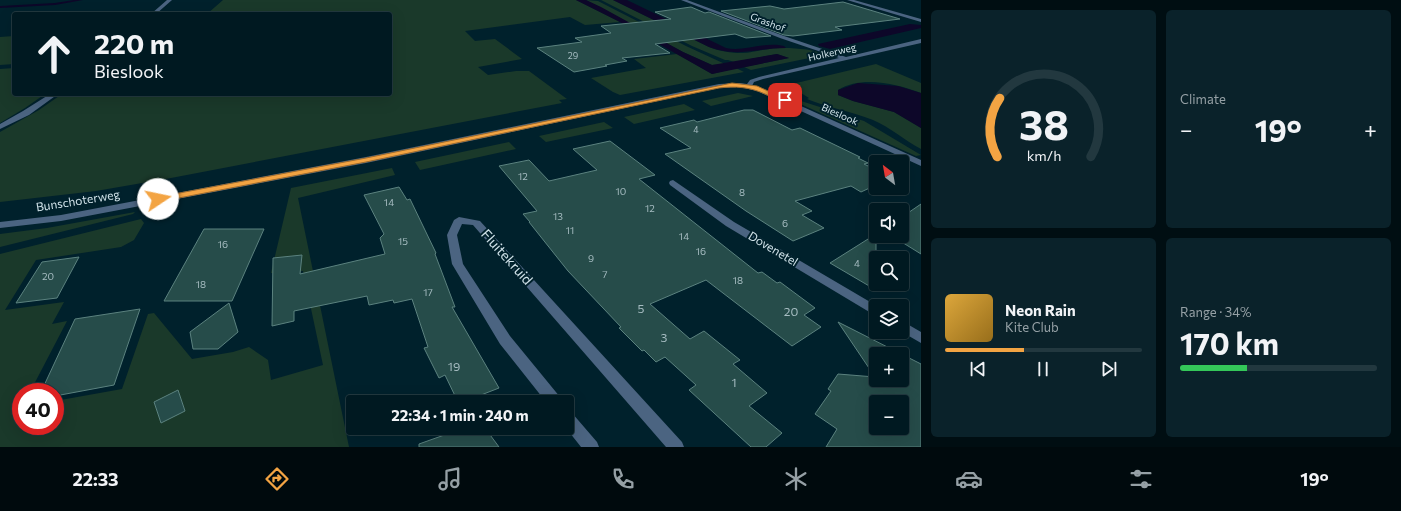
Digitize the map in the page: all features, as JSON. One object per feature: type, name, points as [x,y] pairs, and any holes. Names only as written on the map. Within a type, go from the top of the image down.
[{"type":"street","points":[[155,12],[170,0]]},
{"type":"street","name":"Grashof","points":[[683,0],[782,37],[847,59]]},
{"type":"street","points":[[849,0],[921,21]]},
{"type":"street","name":"Holkerweg","points":[[749,86],[752,81],[761,78],[921,41]]},
{"type":"street","name":"Bunschoterweg","points":[[0,225],[61,218],[366,160],[719,86],[749,86]]},
{"type":"street","name":"Bieslook","points":[[749,86],[765,91],[921,163]]},
{"type":"street","points":[[0,127],[26,113],[52,96]]},
{"type":"street","name":"Dovenetel","points":[[673,182],[730,224],[869,307]]},
{"type":"street","name":"Fluitekruid","points":[[548,395],[505,340],[458,264],[452,235],[459,220],[476,223],[676,447]]},
{"type":"street","points":[[909,330],[921,338]]},
{"type":"street","points":[[574,426],[591,447]]},
{"type":"green space","points":[[223,0],[576,0],[620,22],[585,25],[570,17],[465,31],[475,41],[495,39],[522,59],[478,67],[488,75],[516,71],[529,71],[567,99],[559,100],[562,103],[171,178],[96,191],[0,202],[0,132],[39,110],[59,96],[392,96],[392,12],[209,12]]},
{"type":"green space","points":[[586,0],[598,1],[686,46],[725,64],[712,65],[683,52]]},
{"type":"green space","points":[[601,0],[613,0],[709,47],[721,51],[749,53],[774,48],[789,48],[805,49],[824,55],[751,70],[744,67],[789,58],[777,54],[734,62],[725,60],[692,46]]},
{"type":"green space","points":[[12,36],[12,64],[0,65],[0,37]]},
{"type":"green space","points":[[677,54],[712,74],[736,68],[744,72],[620,95],[591,78],[646,68],[634,59]]},
{"type":"green space","points":[[876,64],[921,83],[921,93],[891,84],[868,82],[847,85],[838,90],[838,95],[853,101],[894,112],[921,128],[921,149],[879,123],[865,117],[807,99],[809,98],[788,85]]},
{"type":"green space","points":[[12,68],[12,96],[42,96],[0,123],[0,69]]},
{"type":"green space","points":[[738,93],[753,96],[711,106],[702,101]]},
{"type":"green space","points":[[801,101],[864,121],[921,155],[916,156],[796,102]]},
{"type":"green space","points":[[684,104],[695,110],[634,124],[624,117]]},
{"type":"green space","points":[[604,122],[613,128],[546,142],[539,136]]},
{"type":"green space","points":[[509,142],[516,149],[420,170],[415,162]]},
{"type":"green space","points":[[392,168],[395,175],[298,198],[349,447],[0,447],[0,254],[141,219],[144,223],[134,240],[121,247],[36,260],[5,310],[64,302],[52,324],[67,321],[35,383],[12,383],[12,435],[64,435],[64,399],[122,389],[148,314],[154,313],[192,359],[233,352],[249,347],[268,360],[271,380],[323,365],[303,271],[271,273],[291,188]]},
{"type":"green space","points":[[135,212],[133,214],[0,247],[0,234],[47,228]]},
{"type":"shaded area","points":[[576,0],[586,0],[601,7],[683,52],[712,65],[777,54],[789,58],[712,74],[618,21]]},
{"type":"shaded area","points":[[613,0],[627,0],[726,48],[740,49],[777,45],[784,46],[786,48],[748,52],[729,52],[709,47]]},
{"type":"shaded area","points":[[910,24],[921,25],[921,28],[830,49],[819,46],[818,44]]},
{"type":"shaded area","points":[[858,83],[898,86],[921,93],[921,128],[894,112],[853,101],[838,95],[838,90]]},
{"type":"building","points":[[843,2],[900,19],[835,27],[842,30],[793,36],[784,35],[721,11],[770,6],[784,9]]},
{"type":"building","points":[[691,7],[705,13],[709,12],[771,36],[746,38],[735,34],[655,44],[670,53],[622,58],[627,61],[574,72],[537,48],[582,42],[575,38],[611,33],[601,26],[671,19],[655,12]]},
{"type":"building","points":[[744,110],[753,110],[792,130],[800,128],[860,157],[858,158],[868,163],[864,164],[869,166],[869,188],[861,192],[851,186],[795,201],[812,211],[802,215],[824,228],[793,241],[746,211],[665,154],[691,148],[660,128],[694,120],[697,122]]},
{"type":"building","points":[[610,141],[655,175],[639,179],[758,273],[762,272],[777,283],[780,282],[815,308],[804,315],[821,327],[792,346],[706,280],[650,304],[690,339],[704,331],[740,360],[733,364],[767,393],[749,406],[782,433],[766,447],[751,447],[689,390],[696,385],[665,357],[656,362],[644,350],[642,351],[619,328],[621,327],[568,271],[523,214],[537,211],[499,166],[529,160],[549,181],[597,170],[573,149]]},
{"type":"building","points":[[399,187],[407,200],[410,199],[436,253],[435,254],[455,307],[452,307],[499,388],[481,395],[455,395],[445,375],[439,378],[424,348],[428,347],[412,299],[394,303],[393,300],[369,305],[367,296],[294,311],[294,321],[272,326],[273,258],[302,255],[300,274],[385,254],[380,238],[384,234],[364,195]]},
{"type":"building","points":[[921,204],[921,254],[903,243],[909,243],[909,212]]},
{"type":"building","points":[[204,229],[264,229],[232,301],[164,301]]},
{"type":"building","points":[[869,238],[869,243],[876,243],[876,251],[869,251],[869,286],[830,263]]},
{"type":"building","points":[[79,257],[57,298],[16,303],[42,262]]},
{"type":"building","points":[[229,303],[238,332],[218,349],[193,349],[190,332]]},
{"type":"building","points":[[140,309],[114,385],[64,394],[64,383],[45,383],[75,319]]},
{"type":"building","points":[[838,322],[869,339],[887,347],[869,347],[869,368]]},
{"type":"building","points":[[909,358],[921,364],[921,447],[826,447],[837,429],[815,414],[831,391],[828,389],[838,374],[869,377],[869,387],[909,387]]},
{"type":"building","points":[[178,390],[185,411],[161,423],[154,402]]},
{"type":"building","points":[[444,435],[490,435],[499,447],[419,447],[419,444]]},
{"type":"waterway","points":[[0,7],[55,4],[81,0]]},
{"type":"route","points":[[158,199],[366,160],[719,86],[740,85],[754,87],[785,100]]}]
